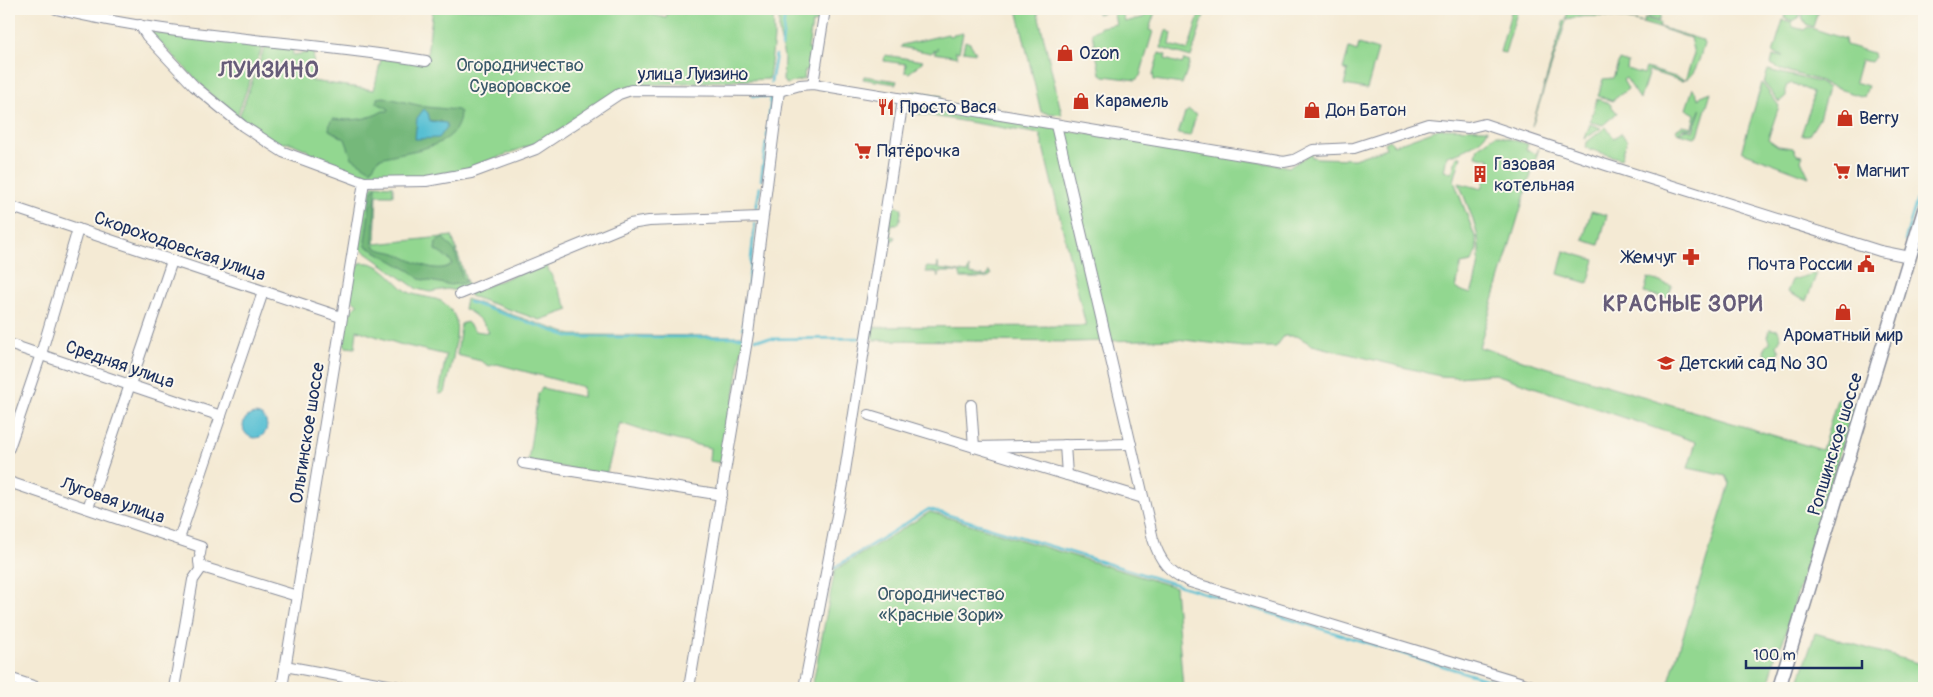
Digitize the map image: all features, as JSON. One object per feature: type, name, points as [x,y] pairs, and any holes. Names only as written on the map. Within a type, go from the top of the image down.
[{"type":"main road","name":"Ропшинское шоссе","points":[[1779,688],[1924,210]]},
{"type":"street","points":[[56,9],[140,25],[426,61]]},
{"type":"street","points":[[813,84],[825,9]]},
{"type":"street","name":"улица Луизино","points":[[140,25],[160,51],[194,86],[243,126],[283,152],[364,182],[426,182],[471,173],[536,149],[619,94],[631,90],[778,91],[800,85],[813,84],[1284,162],[1290,162],[1313,150],[1354,148],[1428,124],[1468,128],[1484,124],[1497,130],[1722,202],[1880,251],[1910,257]]},
{"type":"street","points":[[689,688],[748,334],[778,91]]},
{"type":"street","points":[[804,688],[843,484],[903,100]]},
{"type":"street","points":[[1056,125],[1158,556],[1173,574],[1539,688]]},
{"type":"street","name":"Ольгинское шоссе","points":[[282,688],[340,317],[364,182]]},
{"type":"street","name":"Скороходовская улица","points":[[9,206],[340,317]]},
{"type":"street","points":[[460,294],[630,224],[649,221],[761,218]]},
{"type":"street","points":[[9,448],[41,354],[78,229]]},
{"type":"street","points":[[88,508],[172,261]]},
{"type":"street","points":[[179,539],[262,292]]},
{"type":"street","name":"Средняя улица","points":[[9,344],[220,416]]},
{"type":"street","points":[[971,405],[974,447]]},
{"type":"street","points":[[869,415],[1143,498]]},
{"type":"street","points":[[974,447],[1131,444]]},
{"type":"street","points":[[1065,445],[1067,475]]},
{"type":"street","points":[[523,464],[722,495]]},
{"type":"street","name":"Луговая улица","points":[[9,482],[201,547],[199,557],[202,567],[297,596]]},
{"type":"street","points":[[174,688],[193,580],[200,570],[199,557]]},
{"type":"street","points":[[285,666],[404,688]]},
{"type":"street","points":[[9,678],[39,688]]},
{"type":"green space","name":"Огородничество Суворовское","points":[[433,9],[632,9],[666,18],[668,9],[773,9],[774,38],[769,79],[641,85],[539,142],[454,174],[453,171],[401,179],[364,177],[312,159],[307,150],[291,143],[276,143],[252,129],[239,117],[266,44],[292,47],[293,55],[307,53],[308,48],[314,51],[312,81],[374,90],[381,59],[426,62]]},
{"type":"green space","points":[[779,9],[821,9],[818,22],[812,23],[808,49],[814,51],[811,70],[805,70],[804,79],[787,84],[783,81],[784,57],[779,32]]},
{"type":"green space","points":[[1017,9],[1037,9],[1062,115],[1041,112]]},
{"type":"green space","points":[[1097,9],[1121,9],[1125,22],[1145,17],[1143,9],[1156,9],[1149,30],[1153,31],[1140,76],[1136,80],[1104,76],[1100,73],[1092,33],[1101,27],[1116,24],[1113,10],[1097,14]]},
{"type":"green space","points":[[1201,9],[1206,9],[1191,57],[1161,48],[1166,30],[1172,33],[1170,45],[1188,50]]},
{"type":"green space","points":[[1512,9],[1518,9],[1505,53],[1500,52]]},
{"type":"green space","points":[[1568,9],[1596,9],[1641,22],[1614,17],[1566,19]]},
{"type":"green space","points":[[1649,9],[1662,9],[1659,21],[1647,17]]},
{"type":"green space","points":[[1787,9],[1802,11],[1800,17],[1793,21],[1784,18]]},
{"type":"green space","points":[[1804,11],[1818,11],[1813,27],[1806,24],[1802,17]]},
{"type":"green space","points":[[1645,18],[1660,23],[1659,27],[1702,40],[1704,44],[1697,66],[1685,80],[1694,54],[1690,38],[1643,23]]},
{"type":"green space","points":[[1564,20],[1566,21],[1532,126]]},
{"type":"green space","points":[[1783,20],[1792,22],[1793,27],[1804,30],[1808,27],[1845,39],[1846,45],[1873,53],[1874,58],[1871,62],[1861,60],[1855,82],[1868,86],[1864,97],[1829,86],[1821,81],[1782,70],[1771,64],[1773,56],[1783,56],[1773,53]]},
{"type":"green space","points":[[150,32],[264,43],[237,116],[211,95]]},
{"type":"green space","points":[[963,33],[959,52],[955,51],[958,57],[934,53],[938,48],[931,53],[901,47],[902,45],[948,34],[949,36]]},
{"type":"green space","points":[[965,41],[970,43],[976,53],[963,51]]},
{"type":"green space","points":[[1359,44],[1378,50],[1367,89],[1344,85],[1348,71],[1343,69],[1349,48],[1357,51]]},
{"type":"green space","points":[[1159,53],[1166,55],[1165,59],[1182,64],[1184,60],[1190,62],[1182,84],[1154,80],[1153,74]]},
{"type":"green space","points":[[885,55],[923,61],[909,73],[905,72],[906,64],[884,61]]},
{"type":"green space","points":[[1619,60],[1628,63],[1627,69],[1644,74],[1646,68],[1685,80],[1682,81],[1649,71],[1640,99],[1626,78],[1623,80],[1628,89],[1612,101],[1598,96],[1603,79],[1613,78]]},
{"type":"green space","points":[[1768,70],[1818,82],[1828,88],[1819,119],[1809,135],[1801,135],[1812,102],[1812,92],[1792,83],[1786,86],[1786,96],[1779,102],[1764,83]]},
{"type":"green space","points":[[864,76],[897,81],[896,84],[863,79]]},
{"type":"green space","points":[[1762,83],[1779,106],[1768,139],[1778,146],[1793,148],[1797,155],[1803,156],[1801,160],[1809,177],[1743,152],[1742,149]]},
{"type":"green space","points":[[1693,88],[1699,99],[1701,96],[1711,92],[1698,135],[1694,137],[1679,133],[1685,129],[1693,131],[1701,108],[1692,129],[1683,128],[1678,133],[1676,130],[1683,125],[1692,127],[1695,114],[1686,109]]},
{"type":"green space","points":[[914,91],[942,96],[941,102],[913,97]]},
{"type":"green space","points":[[384,97],[426,107],[457,110],[460,112],[458,125],[451,135],[441,142],[429,147],[378,159],[371,170],[352,158],[345,139],[329,130],[330,122],[333,119],[359,119],[388,111],[389,109],[377,103],[377,98]],"holes":[[[424,110],[430,121],[441,121],[439,138]]]},
{"type":"green space","points":[[1597,99],[1609,103],[1617,113],[1603,125],[1590,122]]},
{"type":"green space","points":[[974,101],[996,105],[995,111],[973,107]]},
{"type":"green space","points":[[913,105],[1290,167],[1311,153],[1312,157],[1318,158],[1354,159],[1386,148],[1384,143],[1389,140],[1394,145],[1441,128],[1488,129],[1482,138],[1465,150],[1447,156],[1444,171],[1452,173],[1457,156],[1461,156],[1454,181],[1476,239],[1477,249],[1472,262],[1461,264],[1456,289],[1471,294],[1479,262],[1478,237],[1459,183],[1482,189],[1490,159],[1476,156],[1478,147],[1496,135],[1528,144],[1526,150],[1536,154],[1539,148],[1479,347],[1822,450],[1837,399],[1854,405],[1784,638],[1781,646],[1778,645],[1768,688],[1667,688],[1730,484],[1726,476],[1688,468],[1696,442],[1495,374],[1458,377],[1440,376],[1312,345],[1297,336],[1284,336],[1276,347],[1243,347],[1176,339],[1073,342],[874,340],[870,334],[872,327],[1086,326],[1040,134],[908,112],[909,108]]},
{"type":"green space","points":[[1189,110],[1196,115],[1190,136],[1178,134],[1185,113]]},
{"type":"green space","points":[[1590,124],[1601,128],[1585,139]]},
{"type":"green space","points":[[1606,127],[1614,138],[1621,133],[1627,141],[1621,159],[1586,148],[1587,142]]},
{"type":"green space","points":[[374,185],[393,186],[393,195],[377,195],[375,244],[452,236],[468,286],[457,291],[447,289],[430,292],[417,289],[358,247],[367,190]]},
{"type":"green space","points":[[376,187],[373,244],[376,248],[395,253],[423,265],[439,268],[446,267],[452,264],[450,260],[435,250],[436,242],[443,238],[455,251],[463,279],[466,281],[464,283],[450,285],[419,279],[412,272],[366,246],[365,241],[372,190]]},
{"type":"green space","points":[[892,206],[902,208],[899,224],[892,224],[890,235],[895,237],[894,240],[891,240],[890,246],[886,243]]},
{"type":"green space","points":[[1591,211],[1607,215],[1599,245],[1583,240]]},
{"type":"green space","points":[[1564,251],[1595,260],[1588,283],[1558,274]]},
{"type":"green space","points":[[360,263],[373,264],[379,267],[407,292],[441,301],[452,312],[457,329],[445,393],[439,394],[446,355],[399,344],[357,330],[355,348],[346,347],[341,342],[347,315],[358,304],[350,298],[353,276]]},
{"type":"green space","points":[[545,263],[569,310],[540,320],[470,296],[469,293]]},
{"type":"green space","points":[[938,263],[939,269],[967,273],[969,268],[970,274],[987,277],[989,271],[991,275],[987,278],[961,278],[959,272],[939,272],[938,278],[937,272],[926,272],[926,267],[937,268]]},
{"type":"green space","points":[[1817,273],[1806,301],[1787,292],[1792,280]]},
{"type":"green space","points":[[1648,278],[1672,286],[1668,298],[1644,293]]},
{"type":"green space","points":[[466,299],[572,335],[744,336],[723,463],[709,461],[710,448],[659,436],[620,423],[606,475],[528,461],[538,394],[542,388],[583,397],[583,387],[497,364],[489,366],[481,361],[457,355],[461,324],[467,322],[475,331],[489,333],[479,319],[464,309]]},
{"type":"green space","points":[[1770,329],[1778,330],[1781,338],[1777,345],[1780,352],[1775,356],[1767,356],[1764,352],[1765,347],[1770,343],[1767,336]]},
{"type":"green space","name":"Огородничество «Красные Зори»","points":[[930,512],[1175,587],[1183,688],[812,688],[835,570]]},
{"type":"green space","points":[[1815,633],[1924,665],[1924,688],[1797,688]]},
{"type":"water","points":[[424,109],[428,113],[430,121],[446,123],[447,127],[439,138],[415,139],[417,118]]},
{"type":"water","points":[[255,414],[264,417],[267,426],[264,435],[255,438],[246,435],[243,426],[246,417]]},
{"type":"waterway","points":[[782,47],[785,9]]},
{"type":"waterway","points":[[771,82],[776,55]]},
{"type":"waterway","points":[[753,96],[771,97],[767,137]]},
{"type":"waterway","points":[[761,180],[766,142]]},
{"type":"waterway","points":[[1923,180],[1924,176]]},
{"type":"waterway","points":[[749,213],[756,210],[760,187]]},
{"type":"waterway","points":[[1905,240],[1919,192]]},
{"type":"waterway","points":[[748,285],[755,223]]},
{"type":"waterway","points":[[743,328],[747,295]]},
{"type":"waterway","points":[[469,302],[571,337],[742,337]]},
{"type":"waterway","points":[[756,339],[859,338]]},
{"type":"waterway","points":[[834,568],[929,509],[1515,688]]},
{"type":"place","name":"Ozon","points":[[1065,53]]},
{"type":"place","name":"Карамель","points":[[1081,101]]},
{"type":"place","name":"Просто Вася","points":[[886,107]]},
{"type":"place","name":"Дон Батон","points":[[1312,110]]},
{"type":"place","name":"Berry","points":[[1845,118]]},
{"type":"place","name":"Пятёрочка","points":[[863,151]]},
{"type":"place","name":"Магнит","points":[[1842,171]]},
{"type":"place","name":"Газовая котельная","points":[[1480,174]]},
{"type":"place","name":"Жемчуг","points":[[1691,257]]},
{"type":"place","name":"Почта России","points":[[1866,264]]},
{"type":"place","name":"Ароматный мир","points":[[1843,312]]},
{"type":"place","name":"Детский сад № 30","points":[[1666,363]]},
{"type":"district","name":"ЛУИЗИНО","points":[[269,69]]},
{"type":"district","name":"КРАСНЫЕ ЗОРИ","points":[[1683,303]]}]
